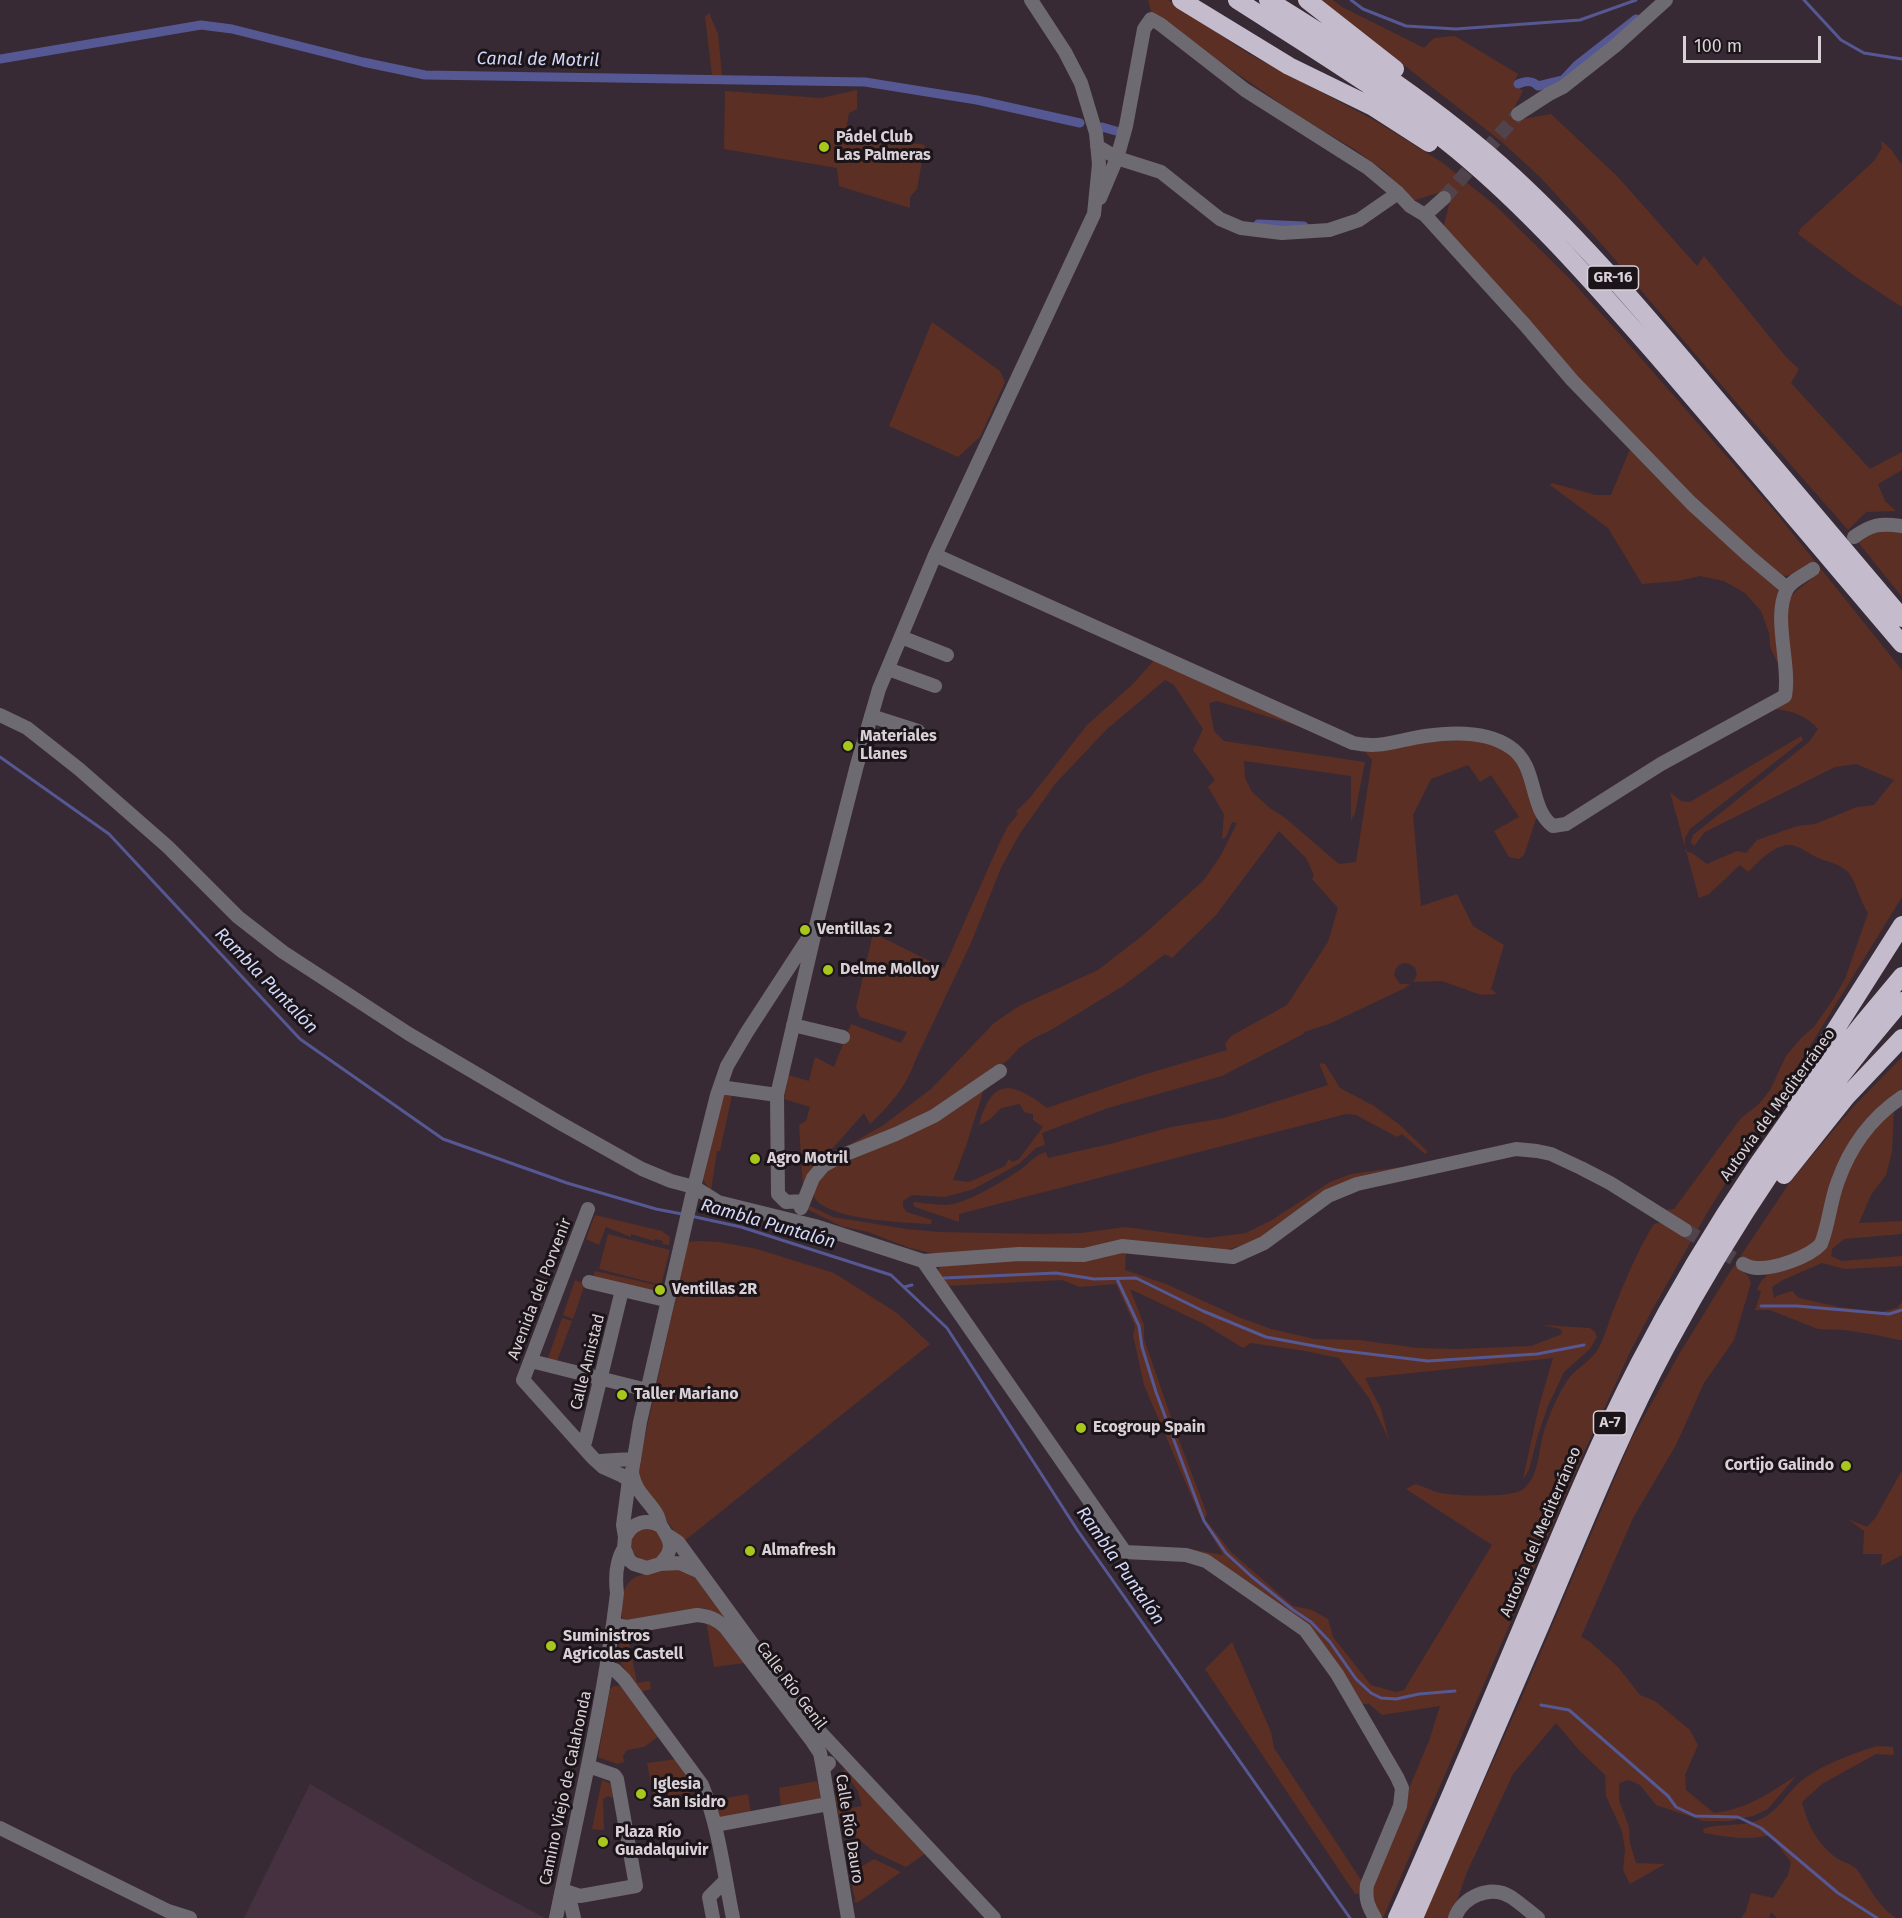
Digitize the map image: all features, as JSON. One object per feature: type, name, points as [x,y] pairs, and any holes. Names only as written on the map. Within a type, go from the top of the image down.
[{"type":"highway","points":[[1181,0],[1289,66],[1400,124],[1453,160],[1499,196],[1521,207]]},
{"type":"highway","name":"GR-16","points":[[1236,0],[1317,50],[1405,110],[1458,151],[1521,207],[1569,255],[1710,416],[1902,644]]},
{"type":"highway","name":"GR-16","points":[[1268,0],[1340,44],[1445,119],[1512,176],[1562,223],[1601,264],[1902,618]]},
{"type":"highway","points":[[1307,0],[1452,115],[1469,139]]},
{"type":"highway","points":[[1752,1171],[1769,1134],[1902,925]]},
{"type":"highway","name":"Autovía del Mediterráneo","points":[[1403,1917],[1600,1442],[1666,1314],[1695,1262],[1752,1171],[1837,1054],[1902,976]]},
{"type":"highway","name":"Autovía del Mediterráneo","points":[[1403,1917],[1615,1452],[1666,1347],[1713,1265],[1780,1160],[1849,1065],[1902,1001]]},
{"type":"highway","points":[[1713,1265],[1731,1249],[1788,1168],[1848,1096],[1902,1038]]},
{"type":"street","points":[[1031,0],[1065,52],[1081,83],[1096,133],[1099,164],[1094,214]]},
{"type":"street","points":[[1518,114],[1563,87],[1666,0]]},
{"type":"street","points":[[804,1201],[786,1202],[778,1194],[777,1095],[816,926],[871,716],[935,555],[1094,214],[1117,158],[1126,126],[1144,29],[1151,19],[1245,90],[1368,168],[1410,206],[1425,215],[1572,380],[1675,487],[1787,588]]},
{"type":"street","points":[[1097,146],[1117,158],[1161,172],[1220,219],[1241,228],[1282,233],[1329,230],[1359,220],[1398,193]]},
{"type":"street","points":[[1425,215],[1444,198]]},
{"type":"street","points":[[1854,537],[1868,527],[1885,524],[1902,526]]},
{"type":"street","points":[[935,555],[1353,742],[1367,746],[1380,746],[1426,736],[1474,734],[1496,739],[1512,748],[1527,764],[1542,816],[1552,826],[1566,824],[1660,764],[1785,696],[1787,675],[1782,609],[1787,588],[1813,569]]},
{"type":"street","points":[[901,637],[947,655]]},
{"type":"street","points":[[888,669],[935,686]]},
{"type":"street","points":[[0,715],[27,728],[80,769],[168,847],[238,917],[283,952],[409,1034],[570,1129],[642,1169],[718,1202],[795,1220],[923,1261],[1019,1254],[1084,1255],[1122,1246],[1233,1257],[1264,1243],[1328,1196],[1342,1189],[1516,1149],[1551,1154],[1581,1168],[1610,1183],[1685,1230]]},
{"type":"street","points":[[871,716],[918,731]]},
{"type":"street","name":"Camino Viejo de Calahonda","points":[[556,1918],[607,1668],[617,1593],[618,1557],[624,1542],[623,1525],[631,1470],[693,1191],[727,1066],[816,926]]},
{"type":"street","points":[[792,1025],[843,1036]]},
{"type":"street","points":[[795,1220],[813,1178],[823,1166],[934,1116],[1000,1071]]},
{"type":"street","points":[[720,1088],[777,1095]]},
{"type":"street","points":[[1743,1264],[1757,1268],[1776,1265],[1797,1259],[1821,1244],[1838,1181],[1856,1144],[1877,1116],[1902,1097]]},
{"type":"street","name":"Avenida del Porvenir","points":[[588,1209],[523,1380],[595,1460]]},
{"type":"street","points":[[923,1261],[1125,1552],[1186,1555],[1206,1562],[1305,1630],[1337,1674],[1402,1788],[1400,1806],[1366,1885],[1367,1905],[1376,1918]]},
{"type":"street","points":[[588,1282],[661,1299]]},
{"type":"street","name":"Calle Amistad","points":[[585,1443],[622,1290]]},
{"type":"street","points":[[531,1361],[647,1390]]},
{"type":"street","points":[[595,1460],[623,1458],[631,1470],[637,1490],[658,1514],[665,1531],[670,1544],[666,1558],[654,1567],[640,1567],[629,1560],[624,1542],[634,1525],[640,1522],[647,1521],[665,1531],[678,1542],[729,1623],[840,1754],[994,1918]]},
{"type":"street","points":[[595,1460],[603,1467],[621,1474],[631,1470]]},
{"type":"street","points":[[660,1564],[680,1563],[698,1571]]},
{"type":"street","points":[[617,1593],[625,1577],[640,1567]]},
{"type":"street","name":"Calle Río Genil","points":[[613,1624],[627,1628],[698,1615],[729,1623],[820,1753],[823,1769]]},
{"type":"street","points":[[607,1668],[615,1670],[624,1679],[702,1785],[710,1803],[733,1918]]},
{"type":"street","name":"Calle Río Dauro","points":[[840,1754],[823,1769],[848,1918]]},
{"type":"street","points":[[562,1890],[580,1896],[636,1886],[617,1779],[614,1775],[588,1766]]},
{"type":"street","points":[[715,1825],[828,1804]]},
{"type":"street","points":[[0,1828],[168,1911],[190,1918]]},
{"type":"street","points":[[713,1918],[710,1897],[726,1880]]},
{"type":"street","points":[[1455,1918],[1466,1900],[1487,1892],[1498,1892],[1509,1896],[1538,1918]]},
{"type":"shaded area","points":[[1148,0],[1168,0],[1249,54],[1374,120],[1443,163],[1497,207],[1570,279],[1626,341],[1777,514],[1902,670],[1902,897],[1707,1213],[1631,1350],[1585,1450],[1383,1918],[1380,1918],[1369,1890],[1406,1802],[1440,1706],[1382,1715],[1369,1704],[1362,1704],[1331,1656],[1214,1558],[1190,1549],[1223,1555],[1199,1514],[1144,1385],[1133,1335],[1135,1326],[1116,1284],[1080,1287],[1062,1280],[947,1286],[937,1272],[940,1266],[1126,1252],[1125,1270],[1166,1284],[1271,1329],[1315,1339],[1359,1340],[1418,1348],[1457,1349],[1531,1346],[1562,1334],[1561,1329],[1542,1325],[1590,1328],[1595,1332],[1597,1337],[1590,1349],[1564,1372],[1548,1406],[1529,1470],[1523,1479],[1539,1406],[1553,1358],[1365,1378],[1381,1409],[1389,1440],[1369,1398],[1339,1358],[1251,1343],[1243,1348],[1202,1323],[1130,1289],[1144,1325],[1144,1339],[1207,1514],[1205,1519],[1231,1552],[1293,1606],[1312,1610],[1328,1619],[1333,1637],[1371,1685],[1396,1692],[1404,1690],[1492,1545],[1406,1489],[1415,1484],[1440,1493],[1495,1495],[1515,1493],[1528,1485],[1538,1463],[1544,1431],[1558,1397],[1569,1378],[1592,1357],[1603,1340],[1627,1277],[1648,1234],[1654,1224],[1664,1222],[1685,1234],[1689,1224],[1666,1210],[1674,1209],[1741,1118],[1759,1104],[1770,1090],[1786,1056],[1814,1027],[1832,1001],[1845,979],[1868,913],[1845,869],[1791,845],[1777,848],[1748,872],[1740,865],[1709,894],[1699,898],[1686,851],[1707,864],[1737,851],[1746,853],[1757,840],[1797,826],[1815,824],[1857,807],[1874,805],[1894,780],[1856,764],[1835,767],[1705,832],[1694,846],[1691,842],[1693,835],[1809,742],[1818,729],[1798,714],[1775,709],[1788,701],[1793,689],[1785,625],[1789,599],[1820,572],[1812,562],[1796,574],[1776,575],[1632,437],[1443,229],[1450,201],[1441,192],[1412,201],[1386,172],[1354,149],[1303,119],[1152,15]]},
{"type":"shaded area","points":[[1321,0],[1333,0],[1342,7],[1424,48],[1434,38],[1455,36],[1518,74],[1513,84],[1523,91],[1513,110],[1523,119],[1551,114],[1617,176],[1697,266],[1704,256],[1786,357],[1799,369],[1791,383],[1870,469],[1902,452],[1902,470],[1878,484],[1885,501],[1896,511],[1866,512],[1848,530],[1606,249],[1541,178],[1502,142]]},
{"type":"shaded area","points":[[709,13],[718,34],[722,75],[712,75],[705,17]]},
{"type":"shaded area","name":"Pádel Club Las Palmeras","points":[[857,90],[857,109],[849,113],[845,134],[925,145],[917,189],[910,197],[910,208],[839,186],[837,168],[724,149],[725,91],[821,98]]},
{"type":"shaded area","points":[[1881,141],[1889,147],[1902,164],[1902,307],[1856,277],[1798,234],[1801,228],[1874,161],[1882,148]]},
{"type":"shaded area","points":[[932,322],[1000,371],[1005,382],[980,437],[958,457],[889,426]]},
{"type":"shaded area","points":[[1630,449],[1776,586],[1781,598],[1783,674],[1770,647],[1769,633],[1761,611],[1745,593],[1724,581],[1700,576],[1678,581],[1642,584],[1608,528],[1550,485],[1552,483],[1596,495],[1611,495]]},
{"type":"shaded area","points":[[1884,530],[1902,533],[1902,597],[1858,542],[1870,534]]},
{"type":"shaded area","points":[[1156,658],[1324,734],[1217,701],[1209,703],[1214,731],[1224,741],[1365,762],[1355,813],[1351,820],[1351,776],[1244,761],[1245,778],[1252,792],[1339,864],[1356,862],[1372,760],[1363,749],[1414,742],[1480,739],[1498,746],[1518,759],[1537,816],[1524,855],[1519,859],[1509,857],[1494,831],[1519,817],[1491,775],[1480,782],[1468,765],[1431,779],[1413,815],[1421,906],[1457,894],[1473,926],[1504,945],[1491,989],[1497,994],[1481,995],[1442,981],[1413,982],[1417,975],[1415,968],[1405,963],[1399,965],[1394,975],[1400,984],[1410,984],[1405,988],[1329,1024],[1304,1032],[1222,1076],[1108,1108],[1042,1133],[1045,1145],[1036,1148],[1020,1163],[974,1189],[945,1197],[912,1195],[903,1201],[903,1207],[907,1212],[932,1220],[931,1224],[865,1218],[830,1209],[818,1202],[813,1190],[826,1168],[984,1089],[953,1180],[969,1182],[1005,1166],[1009,1159],[1012,1162],[1019,1159],[1043,1127],[1033,1120],[1033,1114],[1023,1110],[1020,1104],[1001,1108],[989,1120],[979,1125],[984,1109],[997,1091],[1005,1088],[1014,1089],[1035,1099],[1047,1108],[1146,1074],[1227,1050],[1225,1044],[1231,1036],[1287,1005],[1328,942],[1338,908],[1312,879],[1314,875],[1306,858],[1279,831],[1216,915],[1172,958],[1165,954],[1123,986],[1034,1038],[944,1107],[837,1154],[882,1126],[931,1089],[994,1023],[1019,1006],[1098,970],[1142,936],[1204,880],[1221,855],[1237,823],[1232,822],[1226,837],[1222,839],[1224,814],[1208,787],[1215,780],[1193,750],[1203,729],[1174,685],[1165,680],[1107,729],[1055,784],[1019,835],[1001,868],[971,943],[902,1087],[870,1124],[864,1113],[816,1167],[803,1187],[799,1125],[806,1121],[810,1107],[784,1099],[788,1075],[809,1081],[815,1057],[834,1067],[851,1024],[901,1043],[907,1032],[860,1017],[856,1007],[873,933],[944,968],[999,844],[1008,826],[1018,814],[1016,811],[1029,799],[1087,725],[1133,684]]},
{"type":"shaded area","points":[[1801,736],[1803,740],[1690,829],[1685,838],[1685,847],[1670,792],[1681,801],[1690,802]]},
{"type":"shaded area","points":[[1902,1057],[1902,1093],[1869,1117],[1819,1239],[1797,1254],[1740,1268],[1751,1283],[1734,1340],[1704,1383],[1676,1445],[1633,1518],[1581,1637],[1589,1641],[1618,1667],[1640,1695],[1655,1701],[1690,1730],[1698,1745],[1685,1775],[1686,1790],[1714,1813],[1747,1804],[1796,1776],[1768,1809],[1753,1816],[1730,1821],[1704,1821],[1656,1805],[1640,1785],[1629,1780],[1619,1783],[1619,1800],[1629,1827],[1630,1843],[1636,1863],[1665,1864],[1630,1884],[1623,1870],[1625,1850],[1622,1831],[1606,1796],[1605,1775],[1556,1723],[1513,1774],[1467,1872],[1451,1918],[1423,1918],[1521,1699],[1631,1440],[1678,1356],[1726,1278],[1790,1182],[1853,1107]]},
{"type":"shaded area","points":[[1319,1063],[1325,1064],[1340,1088],[1374,1106],[1400,1125],[1428,1152],[1425,1154],[1402,1134],[1397,1137],[1356,1115],[1346,1114],[959,1214],[959,1222],[915,1207],[913,1204],[914,1202],[947,1205],[964,1201],[1004,1180],[1046,1152],[1048,1158],[1171,1127],[1224,1118],[1328,1085]]},
{"type":"shaded area","points":[[724,1093],[732,1095],[720,1151],[717,1151],[711,1191],[703,1180]]},
{"type":"shaded area","points":[[1894,1109],[1892,1152],[1886,1175],[1871,1195],[1859,1223],[1902,1221],[1902,1234],[1844,1239],[1832,1249],[1831,1256],[1842,1261],[1902,1256],[1902,1266],[1845,1269],[1822,1263],[1772,1287],[1774,1298],[1792,1291],[1799,1298],[1839,1307],[1881,1312],[1897,1308],[1902,1302],[1902,1340],[1844,1330],[1818,1329],[1770,1310],[1755,1310],[1761,1292],[1757,1289],[1763,1279],[1771,1272],[1810,1258],[1825,1246],[1832,1230],[1842,1187],[1854,1159],[1869,1134]]},
{"type":"shaded area","points":[[1401,1167],[1403,1169],[1346,1182],[1255,1242],[1218,1252],[1093,1249],[936,1254],[910,1248],[868,1232],[841,1226],[807,1209],[808,1205],[833,1217],[939,1232],[1081,1233],[1125,1227],[1207,1238],[1246,1233],[1272,1220],[1330,1182],[1351,1174]]},
{"type":"shaded area","points":[[595,1215],[662,1231],[670,1237],[669,1245],[662,1244],[663,1241],[655,1239],[654,1241],[631,1234],[631,1237],[606,1227],[599,1245],[586,1239]]},
{"type":"shaded area","points":[[608,1234],[670,1250],[661,1285],[599,1269]]},
{"type":"shaded area","points":[[701,1241],[757,1249],[834,1273],[897,1313],[930,1344],[683,1542],[640,1486],[638,1468],[688,1242]]},
{"type":"shaded area","points":[[595,1271],[661,1286],[659,1293],[593,1277]]},
{"type":"shaded area","points":[[575,1280],[585,1284],[573,1319],[563,1315]]},
{"type":"shaded area","points":[[562,1318],[572,1321],[557,1361],[548,1358]]},
{"type":"shaded area","points":[[1902,1470],[1902,1555],[1881,1566],[1882,1554],[1863,1554],[1864,1531],[1848,1519],[1867,1527],[1876,1517]]},
{"type":"shaded area","points":[[640,1528],[656,1529],[662,1539],[663,1548],[661,1554],[656,1558],[644,1560],[633,1551],[630,1540]]},
{"type":"shaded area","points":[[669,1567],[695,1573],[725,1618],[704,1608],[623,1619],[621,1606],[623,1592],[630,1581],[635,1577]]},
{"type":"shaded area","points":[[706,1621],[717,1626],[745,1663],[714,1667]]},
{"type":"shaded area","points":[[628,1637],[637,1683],[650,1681],[651,1689],[640,1692],[618,1659],[620,1638]]},
{"type":"shaded area","points":[[1232,1642],[1271,1732],[1274,1748],[1361,1880],[1358,1894],[1355,1894],[1205,1669]]},
{"type":"shaded area","points":[[620,1686],[659,1736],[644,1747],[627,1750],[623,1756],[624,1762],[617,1764],[598,1757],[610,1689]]},
{"type":"shaded area","points":[[1877,1746],[1893,1747],[1894,1755],[1876,1754],[1822,1784],[1802,1802],[1810,1826],[1818,1839],[1835,1857],[1856,1869],[1879,1902],[1896,1918],[1777,1918],[1771,1912],[1769,1918],[1741,1918],[1746,1911],[1751,1893],[1773,1898],[1788,1875],[1791,1862],[1770,1835],[1737,1838],[1704,1833],[1703,1829],[1761,1819],[1774,1810],[1799,1783],[1813,1773],[1840,1759]]},
{"type":"shaded area","points":[[677,1759],[701,1791],[654,1798],[647,1763]]},
{"type":"shaded area","points":[[847,1767],[926,1853],[906,1867],[874,1852],[840,1824],[835,1796],[848,1793],[851,1808],[862,1806],[858,1791],[843,1771]]},
{"type":"shaded area","points":[[602,1780],[611,1784],[613,1798],[608,1796],[603,1799],[604,1830],[592,1829]]},
{"type":"shaded area","points":[[817,1781],[821,1800],[781,1808],[779,1788]]},
{"type":"shaded area","points":[[310,1784],[479,1883],[545,1918],[244,1918]]},
{"type":"shaded area","points":[[748,1794],[751,1813],[719,1819],[715,1800]]},
{"type":"shaded area","points":[[874,1859],[901,1872],[857,1903],[854,1901],[848,1870]]},
{"type":"waterway","points":[[1351,0],[1363,9],[1406,26],[1456,29],[1580,20],[1636,0]]},
{"type":"waterway","points":[[1804,0],[1841,40],[1864,53],[1902,59]]},
{"type":"waterway","name":"Canal de Motril","points":[[1518,84],[1529,82],[1538,86],[1563,80],[1577,65],[1636,19]]},
{"type":"waterway","name":"Canal de Motril","points":[[0,59],[201,25],[232,29],[425,75],[865,82],[977,100],[1080,123]]},
{"type":"waterway","name":"Canal de Motril","points":[[1102,127],[1116,131]]},
{"type":"waterway","name":"Canal de Motril","points":[[1258,224],[1304,226]]},
{"type":"waterway","name":"Rambla Puntalón","points":[[0,757],[109,834],[300,1039],[443,1139],[567,1183],[656,1209],[682,1214]]},
{"type":"waterway","name":"Rambla Puntalón","points":[[691,1216],[741,1227],[891,1275],[947,1328],[1078,1531],[1350,1918]]},
{"type":"waterway","points":[[944,1278],[1056,1273],[1094,1279],[1136,1278],[1203,1311],[1266,1337],[1336,1350],[1428,1361],[1537,1354],[1584,1345]]},
{"type":"waterway","points":[[1117,1279],[1139,1326],[1142,1347],[1156,1392],[1204,1521],[1226,1553],[1251,1576],[1311,1622],[1330,1642],[1356,1679],[1371,1693],[1381,1698],[1396,1699],[1419,1694],[1455,1691]]},
{"type":"waterway","name":"Rambla Puntalón","points":[[904,1287],[912,1285]]},
{"type":"waterway","points":[[1761,1306],[1797,1306],[1889,1314],[1902,1310]]},
{"type":"waterway","points":[[1541,1705],[1569,1710],[1668,1796],[1676,1807],[1695,1816],[1738,1817],[1761,1828],[1838,1893],[1877,1918]]},
{"type":"tunnel","points":[[1444,198],[1518,114]]},
{"type":"tunnel","points":[[1685,1230],[1743,1264]]},
{"type":"place","name":"Pádel Club Las Palmeras","points":[[824,147]]},
{"type":"place","name":"Materiales Llanes","points":[[848,746]]},
{"type":"place","name":"Ventillas 2","points":[[805,930]]},
{"type":"place","name":"Delme Molloy","points":[[828,970]]},
{"type":"place","name":"Agro Motril","points":[[755,1159]]},
{"type":"place","name":"Ventillas 2R","points":[[660,1290]]},
{"type":"place","name":"Taller Mariano","points":[[622,1395]]},
{"type":"place","name":"Ecogroup Spain","points":[[1081,1428]]},
{"type":"place","name":"Cortijo Galindo","points":[[1846,1466]]},
{"type":"place","name":"Almafresh","points":[[750,1551]]},
{"type":"place","name":"Suministros Agricolas Castell","points":[[551,1646]]},
{"type":"place","name":"Iglesia San Isidro","points":[[641,1794]]},
{"type":"place","name":"Plaza Río Guadalquivir","points":[[603,1842]]}]
